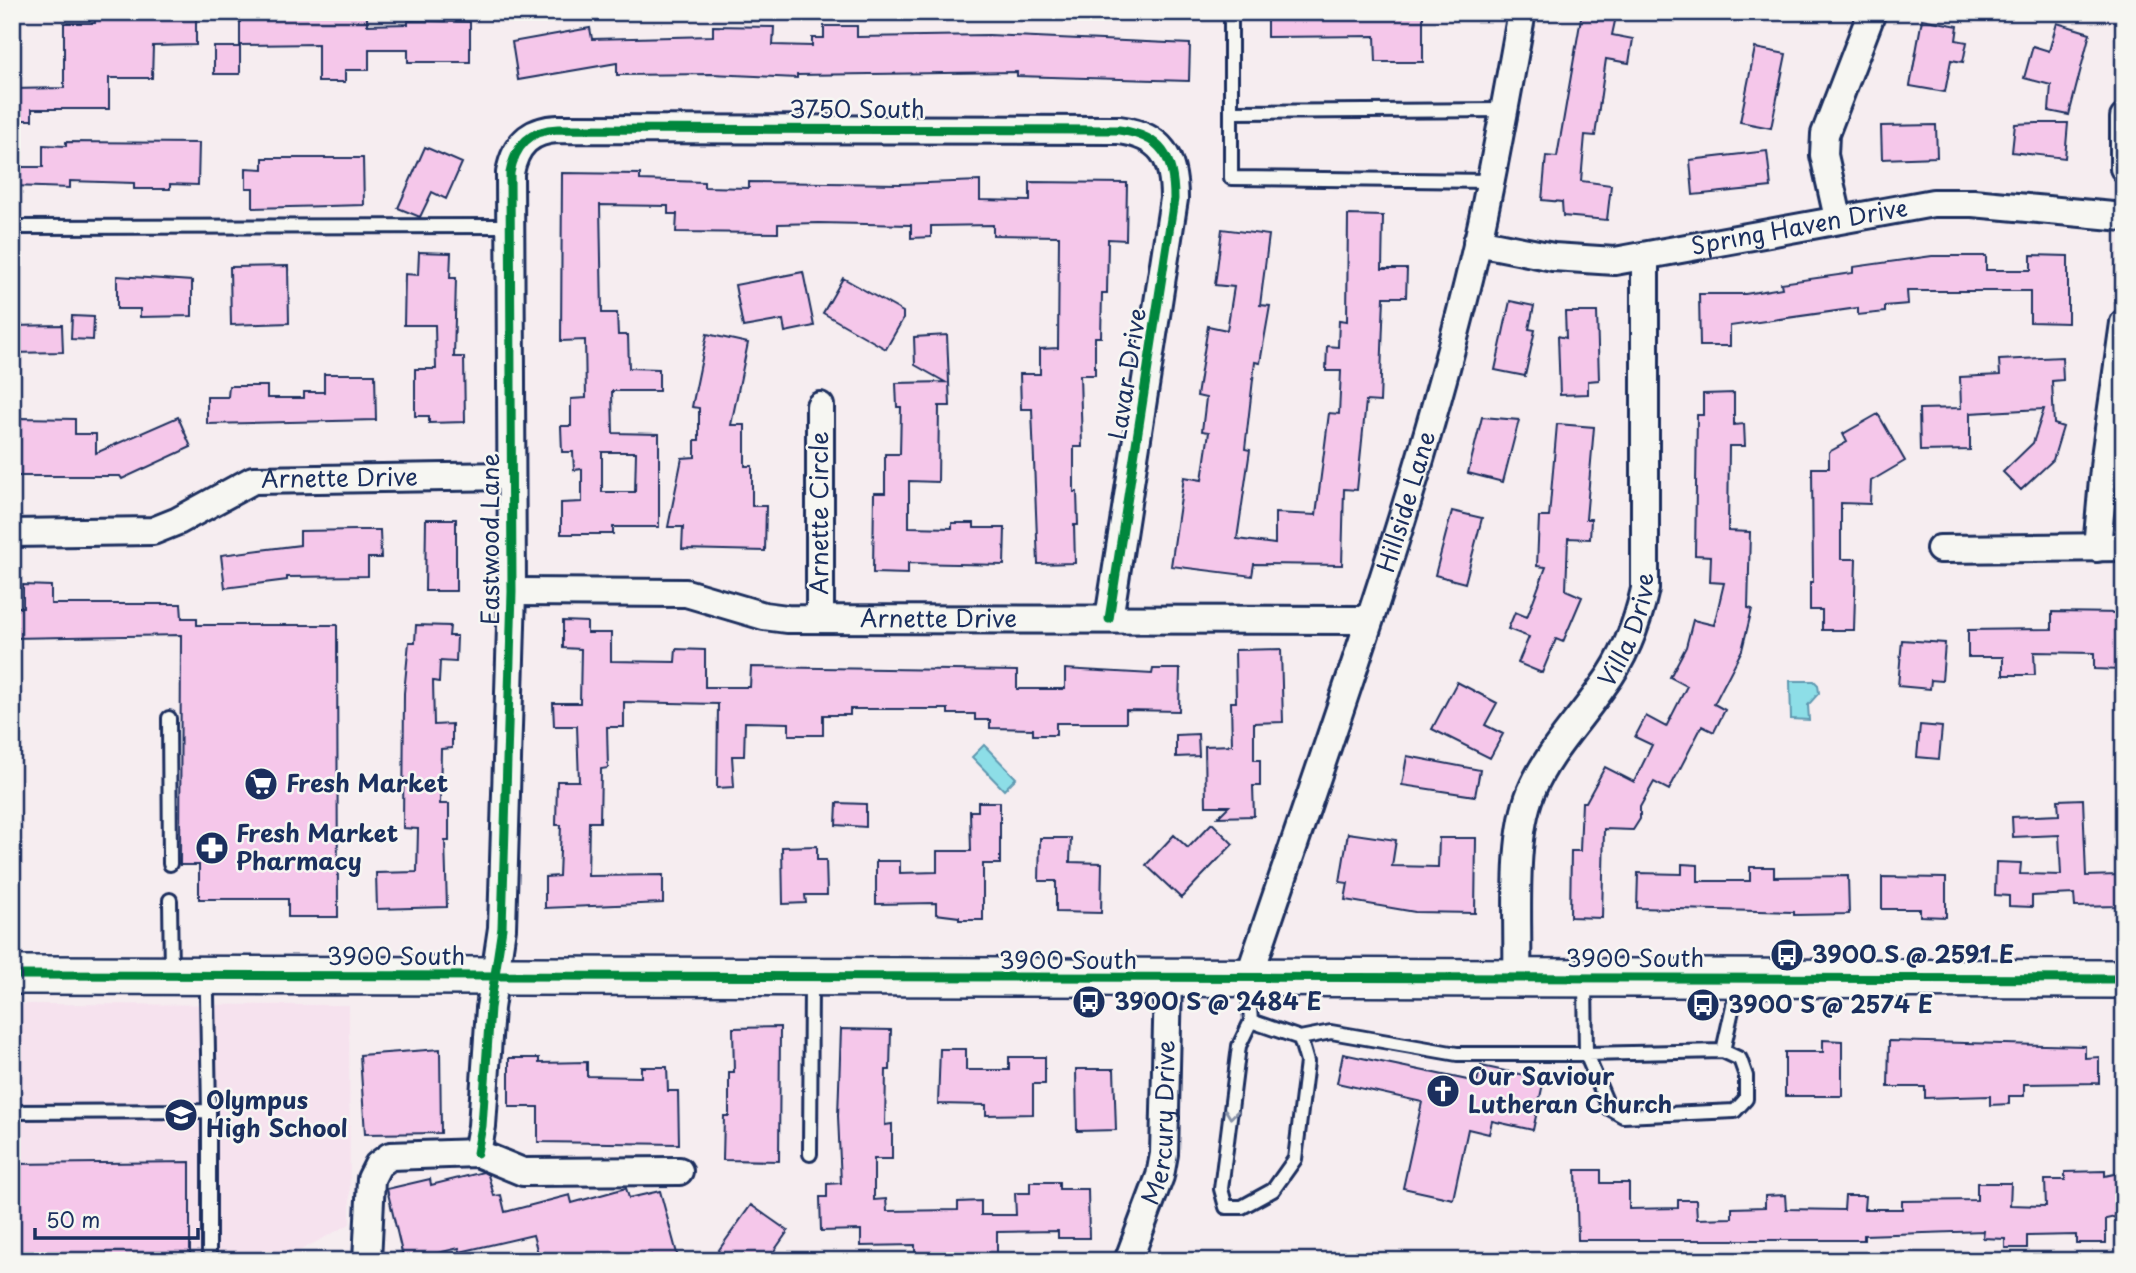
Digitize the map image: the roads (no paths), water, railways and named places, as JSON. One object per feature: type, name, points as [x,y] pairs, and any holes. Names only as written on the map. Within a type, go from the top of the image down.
[{"type":"main road","name":"3900 South","points":[[12,975],[1168,981],[1517,978],[2124,979]]},
{"type":"street","name":"Hillside Lane","points":[[1248,980],[1369,620],[1427,432],[1478,242],[1522,12]]},
{"type":"street","points":[[1838,218],[1824,155],[1825,134],[1872,12]]},
{"type":"street","points":[[2124,118],[2124,168]]},
{"type":"street","name":"3750 South","points":[[558,129],[1119,130],[1140,133],[1153,142]]},
{"type":"street","name":"Eastwood Lane","points":[[477,1153],[502,928],[512,592],[510,173],[516,153],[531,136],[558,129]]},
{"type":"street","name":"Lavar Drive","points":[[1109,619],[1174,199],[1171,163],[1153,142]]},
{"type":"street","name":"Spring Haven Drive","points":[[1478,242],[1553,257],[1592,261],[1645,257],[1838,218],[1933,203],[1973,203],[2124,217]]},
{"type":"street","name":"Villa Drive","points":[[1517,978],[1522,832],[1530,795],[1548,760],[1617,665],[1635,628],[1645,589],[1645,257]]},
{"type":"street","points":[[2097,548],[2105,457],[2124,323]]},
{"type":"street","name":"Arnette Circle","points":[[820,406],[821,619]]},
{"type":"street","name":"Arnette Drive","points":[[12,533],[153,531],[178,522],[253,480],[511,476]]},
{"type":"street","points":[[1940,550],[2124,548]]},
{"type":"street","name":"Arnette Drive","points":[[512,592],[686,593],[764,616],[821,619],[1369,620]]},
{"type":"street","name":"Mercury Drive","points":[[1128,1261],[1160,1176],[1164,1154],[1168,981]]},
{"type":"street","points":[[367,1261],[371,1179],[378,1166],[390,1156],[405,1153],[477,1153],[523,1172],[680,1171]]},
{"type":"lane","points":[[1231,12],[1231,178],[1490,181]]},
{"type":"lane","points":[[1231,112],[1504,110]]},
{"type":"lane","points":[[12,228],[510,226]]},
{"type":"lane","points":[[169,718],[170,864]]},
{"type":"lane","points":[[170,900],[171,976]]},
{"type":"lane","points":[[1251,1021],[1300,1038],[1331,1032],[1457,1054],[1586,1054],[1723,1051],[1740,1059],[1746,1076],[1746,1099],[1735,1111],[1623,1116],[1609,1108],[1586,1054],[1585,978]]},
{"type":"lane","points":[[810,1154],[811,979]]},
{"type":"lane","points":[[1723,1051],[1738,979]]},
{"type":"lane","points":[[1248,980],[1251,1021],[1239,1046],[1221,1189],[1226,1207],[1242,1207],[1273,1190],[1295,1159],[1307,1062],[1300,1038]]},
{"type":"lane","points":[[208,995],[209,1261]]},
{"type":"lane","points":[[12,1112],[209,1111]]},
{"type":"water","points":[[1790,681],[1814,681],[1818,685],[1819,693],[1808,705],[1809,720],[1791,719]]},
{"type":"water","points":[[984,745],[1016,778],[1004,790],[972,757]]},
{"type":"place","name":"Fresh Market","points":[[261,784]]},
{"type":"place","name":"Fresh Market Pharmacy","points":[[212,848]]},
{"type":"place","name":"3900 S @ 2591 E","points":[[1787,955]]},
{"type":"place","name":"3900 S @ 2484 E","points":[[1089,1002]]},
{"type":"place","name":"3900 S @ 2574 E","points":[[1703,1005]]},
{"type":"place","name":"Our Saviour Lutheran Church","points":[[1443,1091]]},
{"type":"place","name":"Olympus High School","points":[[181,1115]]}]
